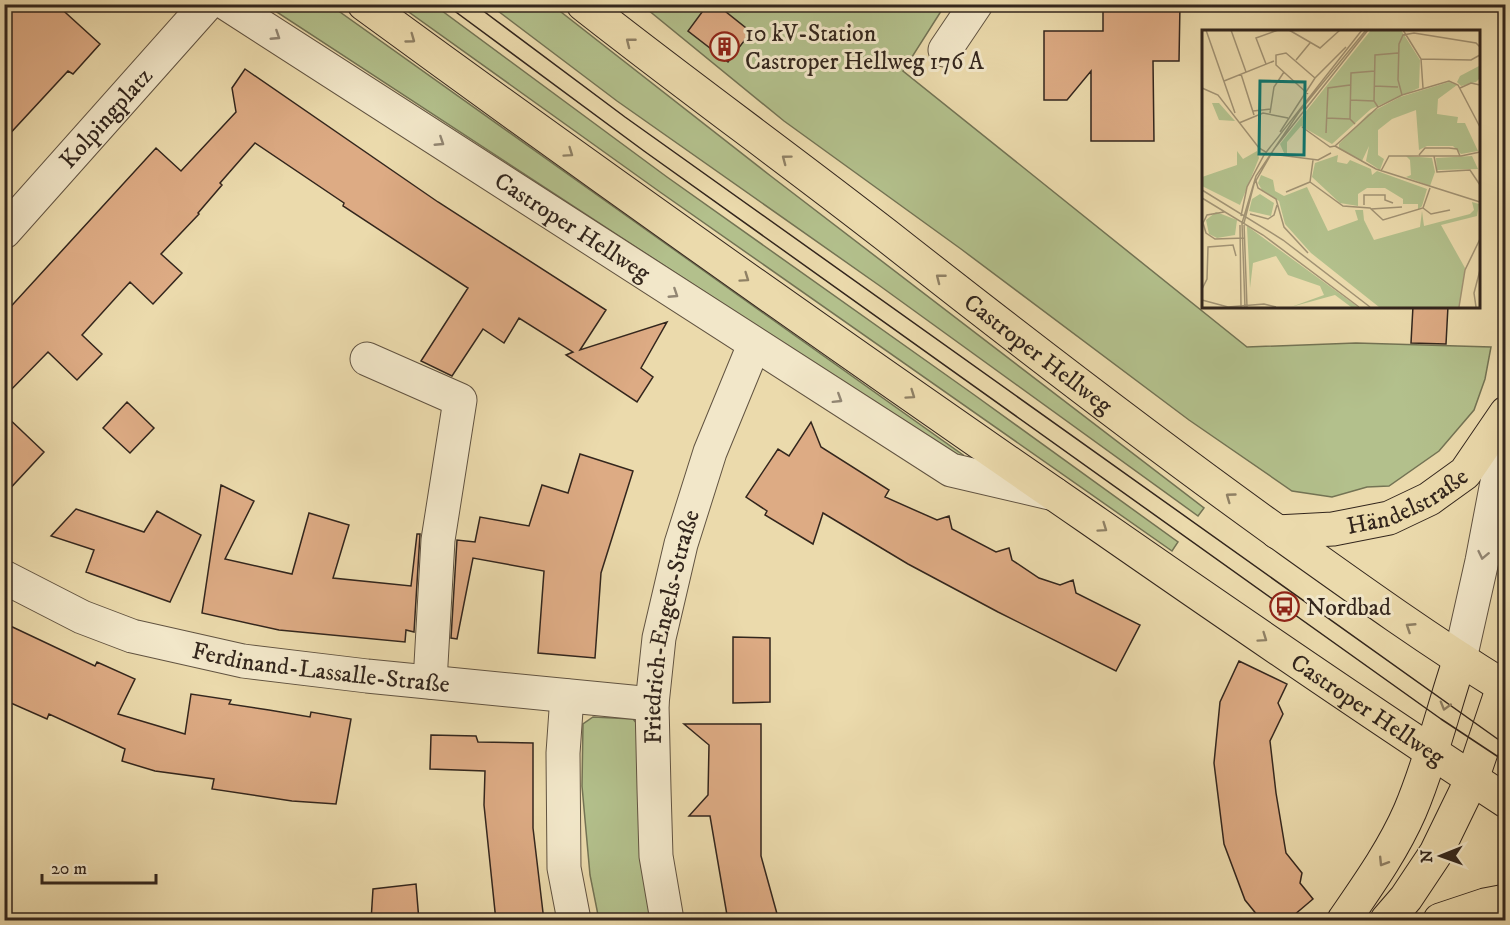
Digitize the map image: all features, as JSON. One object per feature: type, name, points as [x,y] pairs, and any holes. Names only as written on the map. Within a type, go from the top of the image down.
[{"type":"main road","name":"Castroper Hellweg","points":[[364,4],[563,149],[1054,494],[1431,753],[1506,801]]},
{"type":"main road","name":"Castroper Hellweg","points":[[583,4],[690,88],[833,194],[1070,379],[1277,532],[1402,622],[1460,659],[1505,681]]},
{"type":"main road","name":"Händelstraße","points":[[1277,532],[1333,529],[1389,518],[1429,499],[1465,473],[1506,413]]},
{"type":"main road","points":[[1344,921],[1386,859],[1410,810],[1431,753],[1460,659]]},
{"type":"main road","points":[[1387,921],[1406,898],[1436,853],[1472,779],[1505,681]]},
{"type":"main road","points":[[1440,921],[1485,905],[1506,901]]},
{"type":"street","name":"Kolpingplatz","points":[[4,232],[207,4]]},
{"type":"street","name":"Castroper Hellweg","points":[[227,4],[951,471],[1054,494]]},
{"type":"street","points":[[945,50],[976,4]]},
{"type":"street","name":"Friedrich-Engels-Straße","points":[[668,921],[656,856],[652,704],[658,638],[681,544],[710,452],[754,345]]},
{"type":"street","points":[[367,359],[460,400],[438,540],[430,681]]},
{"type":"street","name":"Händelstraße","points":[[1460,659],[1484,552],[1506,435]]},
{"type":"street","name":"Ferdinand-Lassalle-Straße","points":[[4,578],[82,617],[132,636],[243,661],[367,676],[652,704]]},
{"type":"street","points":[[567,696],[563,753],[564,868],[574,921]]},
{"type":"green space","points":[[266,5],[330,5],[963,455],[960,459]]},
{"type":"green space","points":[[399,5],[434,5],[667,177],[1178,542],[1172,551],[660,192]]},
{"type":"green space","points":[[490,5],[552,5],[772,177],[1204,508],[1198,516],[880,286],[617,101]]},
{"type":"green space","points":[[642,5],[945,5],[903,71],[1247,347],[1356,343],[1491,347],[1485,379],[1474,410],[1439,451],[1389,486],[1367,487],[1332,497],[1292,491],[1189,420],[961,249],[784,121]]},
{"type":"green space","points":[[593,717],[633,719],[638,725],[652,920],[599,920],[590,875],[582,786],[583,724]]},
{"type":"building","points":[[4,4],[56,4],[100,44],[73,74],[68,71],[4,140]]},
{"type":"building","name":"10 kV-Station Castroper Hellweg 176 A","points":[[708,4],[716,4],[751,32],[728,62],[688,31]]},
{"type":"building","points":[[1103,4],[1180,4],[1179,61],[1153,61],[1154,141],[1091,141],[1091,71],[1067,100],[1044,100],[1044,31],[1103,31]]},
{"type":"building","points":[[245,69],[438,202],[606,310],[580,350],[667,322],[641,368],[653,377],[637,402],[566,355],[573,352],[519,318],[504,343],[483,329],[452,376],[421,361],[468,288],[343,206],[344,203],[255,143],[220,183],[222,185],[199,214],[161,254],[182,273],[153,304],[130,282],[82,335],[102,354],[77,380],[48,352],[4,397],[4,314],[156,148],[181,171],[236,112],[232,88]]},
{"type":"building","points":[[1413,308],[1448,308],[1446,344],[1411,343]]},
{"type":"building","points":[[127,402],[154,428],[130,453],[103,428]]},
{"type":"building","points":[[4,414],[44,452],[4,495]]},
{"type":"building","points":[[811,422],[821,447],[889,490],[885,497],[937,520],[949,516],[952,529],[996,552],[1009,548],[1012,560],[1039,578],[1060,585],[1073,580],[1076,593],[1140,625],[1116,671],[908,564],[823,513],[813,544],[765,515],[767,511],[746,497],[778,449],[789,456]]},
{"type":"building","points":[[580,454],[633,471],[601,573],[595,658],[538,653],[544,571],[473,558],[457,639],[451,638],[457,540],[475,542],[480,517],[529,526],[542,485],[568,493]]},
{"type":"building","points":[[221,485],[254,501],[225,559],[292,574],[309,513],[349,525],[333,578],[411,586],[417,534],[420,534],[414,632],[406,630],[405,642],[279,630],[202,613]]},
{"type":"building","points":[[76,509],[144,532],[157,511],[201,535],[170,602],[86,572],[94,550],[51,536]]},
{"type":"building","points":[[4,623],[95,666],[97,662],[135,679],[118,714],[185,734],[191,694],[231,700],[229,704],[310,717],[311,712],[351,719],[336,804],[292,801],[212,789],[214,779],[155,771],[122,761],[125,749],[49,714],[47,719],[4,700]]},
{"type":"building","points":[[733,637],[770,638],[770,702],[733,703]]},
{"type":"building","points":[[1239,661],[1287,684],[1278,703],[1283,714],[1270,741],[1276,793],[1286,853],[1302,873],[1300,883],[1313,899],[1287,921],[1262,921],[1245,900],[1224,844],[1214,763],[1220,702]]},
{"type":"building","points":[[684,724],[761,724],[761,856],[779,921],[728,921],[710,816],[689,816],[708,795],[709,745]]},
{"type":"building","points":[[431,735],[476,736],[478,742],[533,743],[533,828],[544,921],[496,921],[484,805],[485,771],[430,769]]},
{"type":"building","points":[[416,884],[419,921],[371,921],[373,889]]},
{"type":"tram line","points":[[445,4],[644,151],[1441,719],[1506,762]]},
{"type":"tram line","points":[[474,4],[625,117],[1506,745]]},
{"type":"place","name":"10 kV-Station Castroper Hellweg 176 A","points":[[724,47]]},
{"type":"place","name":"Nordbad","points":[[1285,607]]}]
